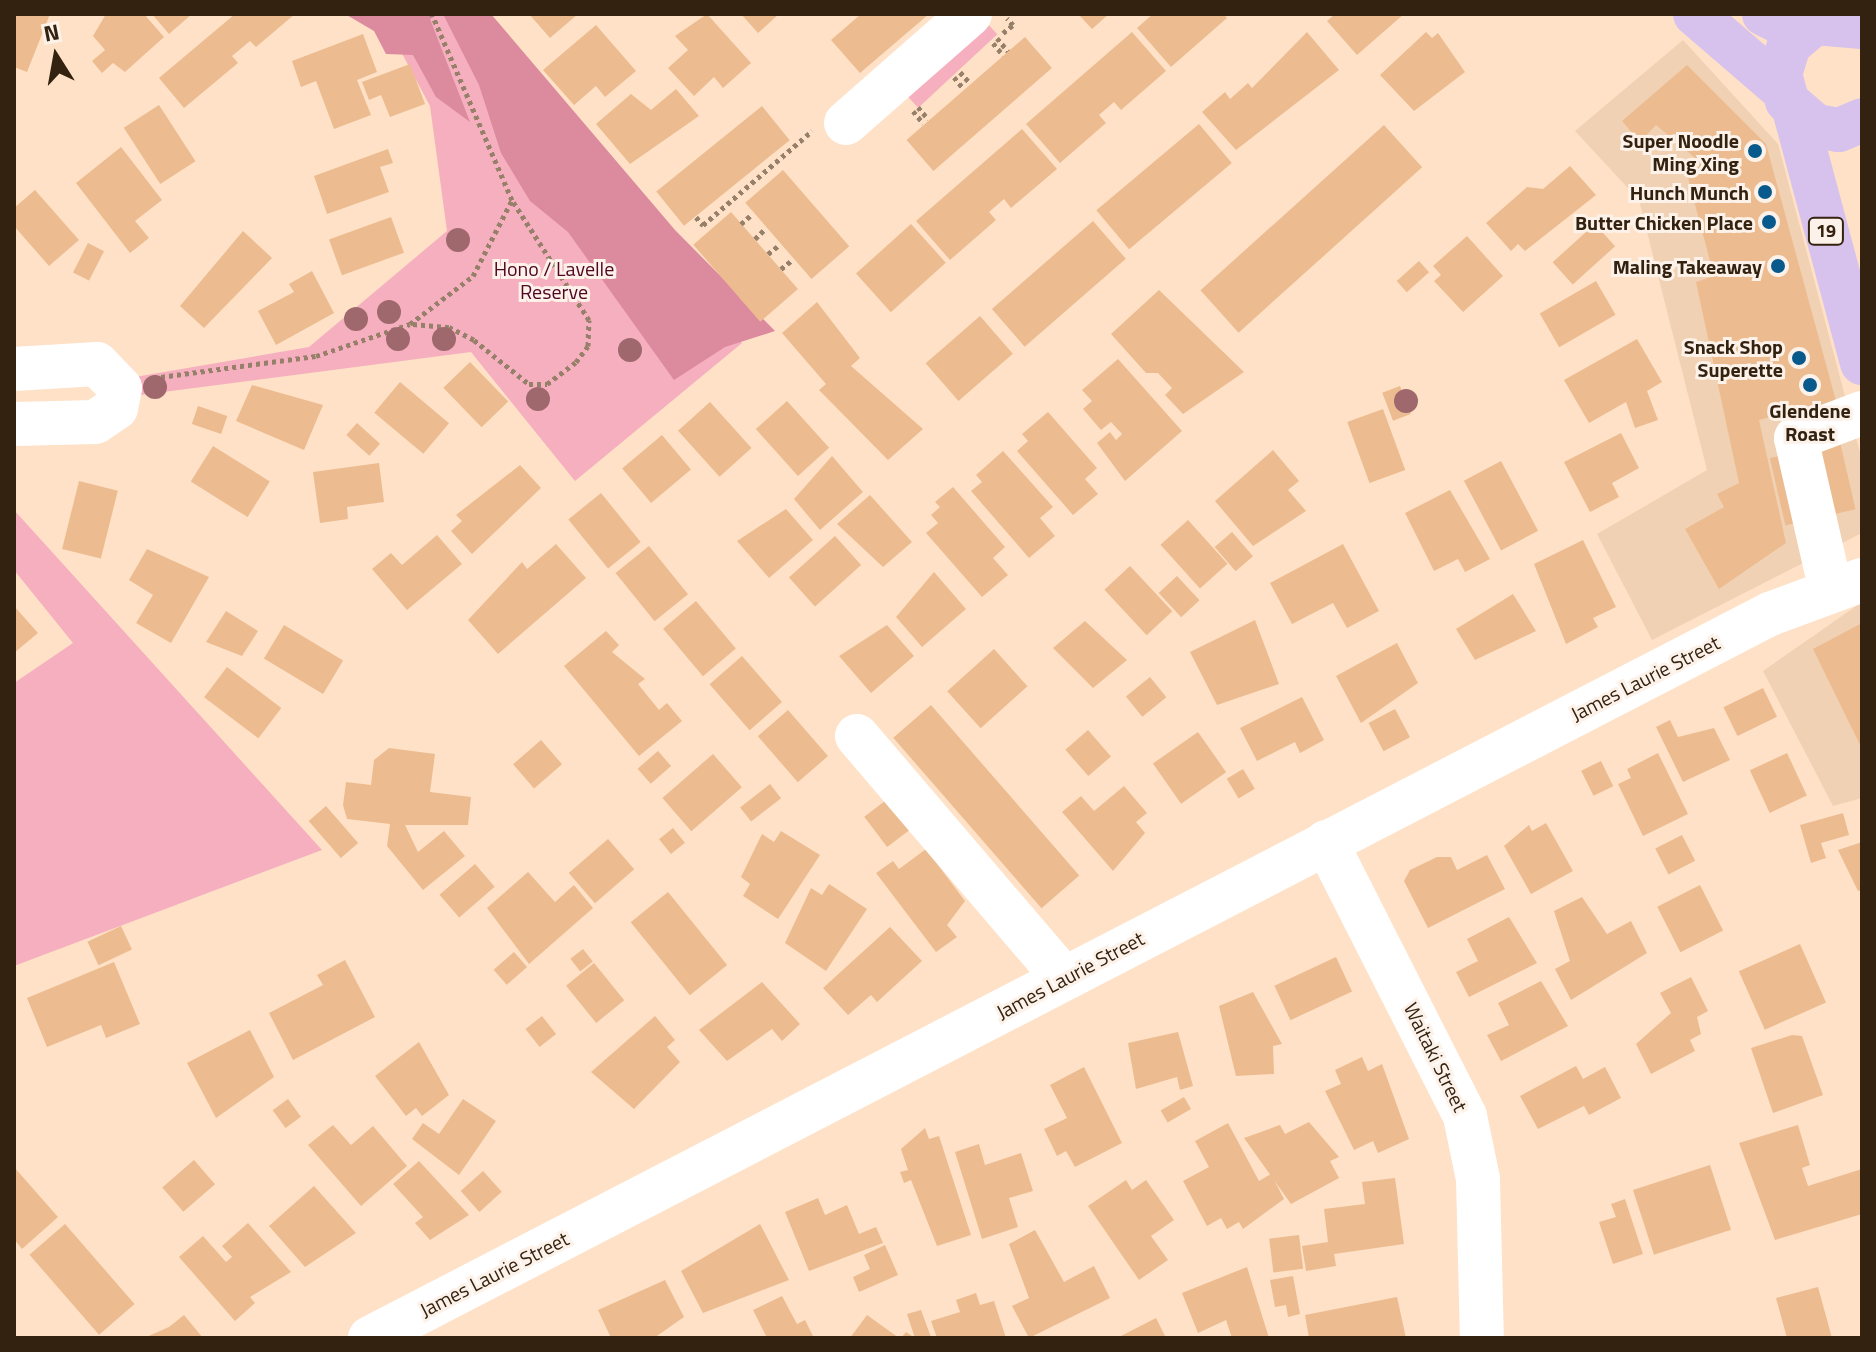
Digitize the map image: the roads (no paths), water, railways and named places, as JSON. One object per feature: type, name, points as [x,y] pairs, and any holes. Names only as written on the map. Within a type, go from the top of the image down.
[{"type":"main road","points":[[1695,14],[1788,101],[1839,130],[1862,120]]},
{"type":"main road","name":"19","points":[[1823,21],[1782,61],[1788,101],[1862,363]]},
{"type":"street","points":[[834,123],[986,31]]},
{"type":"street","points":[[14,369],[97,364],[120,388],[116,408],[95,422],[14,424]]},
{"type":"street","points":[[1850,566],[1796,438],[1862,413]]},
{"type":"street","name":"James Laurie Street","points":[[370,1338],[1770,614],[1850,566]]},
{"type":"street","points":[[857,736],[1064,978]]},
{"type":"street","name":"Waitaki Street","points":[[1326,842],[1465,1116],[1478,1179],[1482,1338]]},
{"type":"place","name":"Super Noodle Ming Xing","points":[[1755,151]]},
{"type":"place","name":"Hunch Munch","points":[[1765,192]]},
{"type":"place","name":"Butter Chicken Place","points":[[1769,222]]},
{"type":"place","name":"Maling Takeaway","points":[[1778,266]]},
{"type":"place","name":"Snack Shop Superette","points":[[1799,358]]},
{"type":"place","name":"Glendene Roast","points":[[1810,385]]},
{"type":"park label","name":"Hono / Lavelle Reserve","points":[[554,280]]}]
